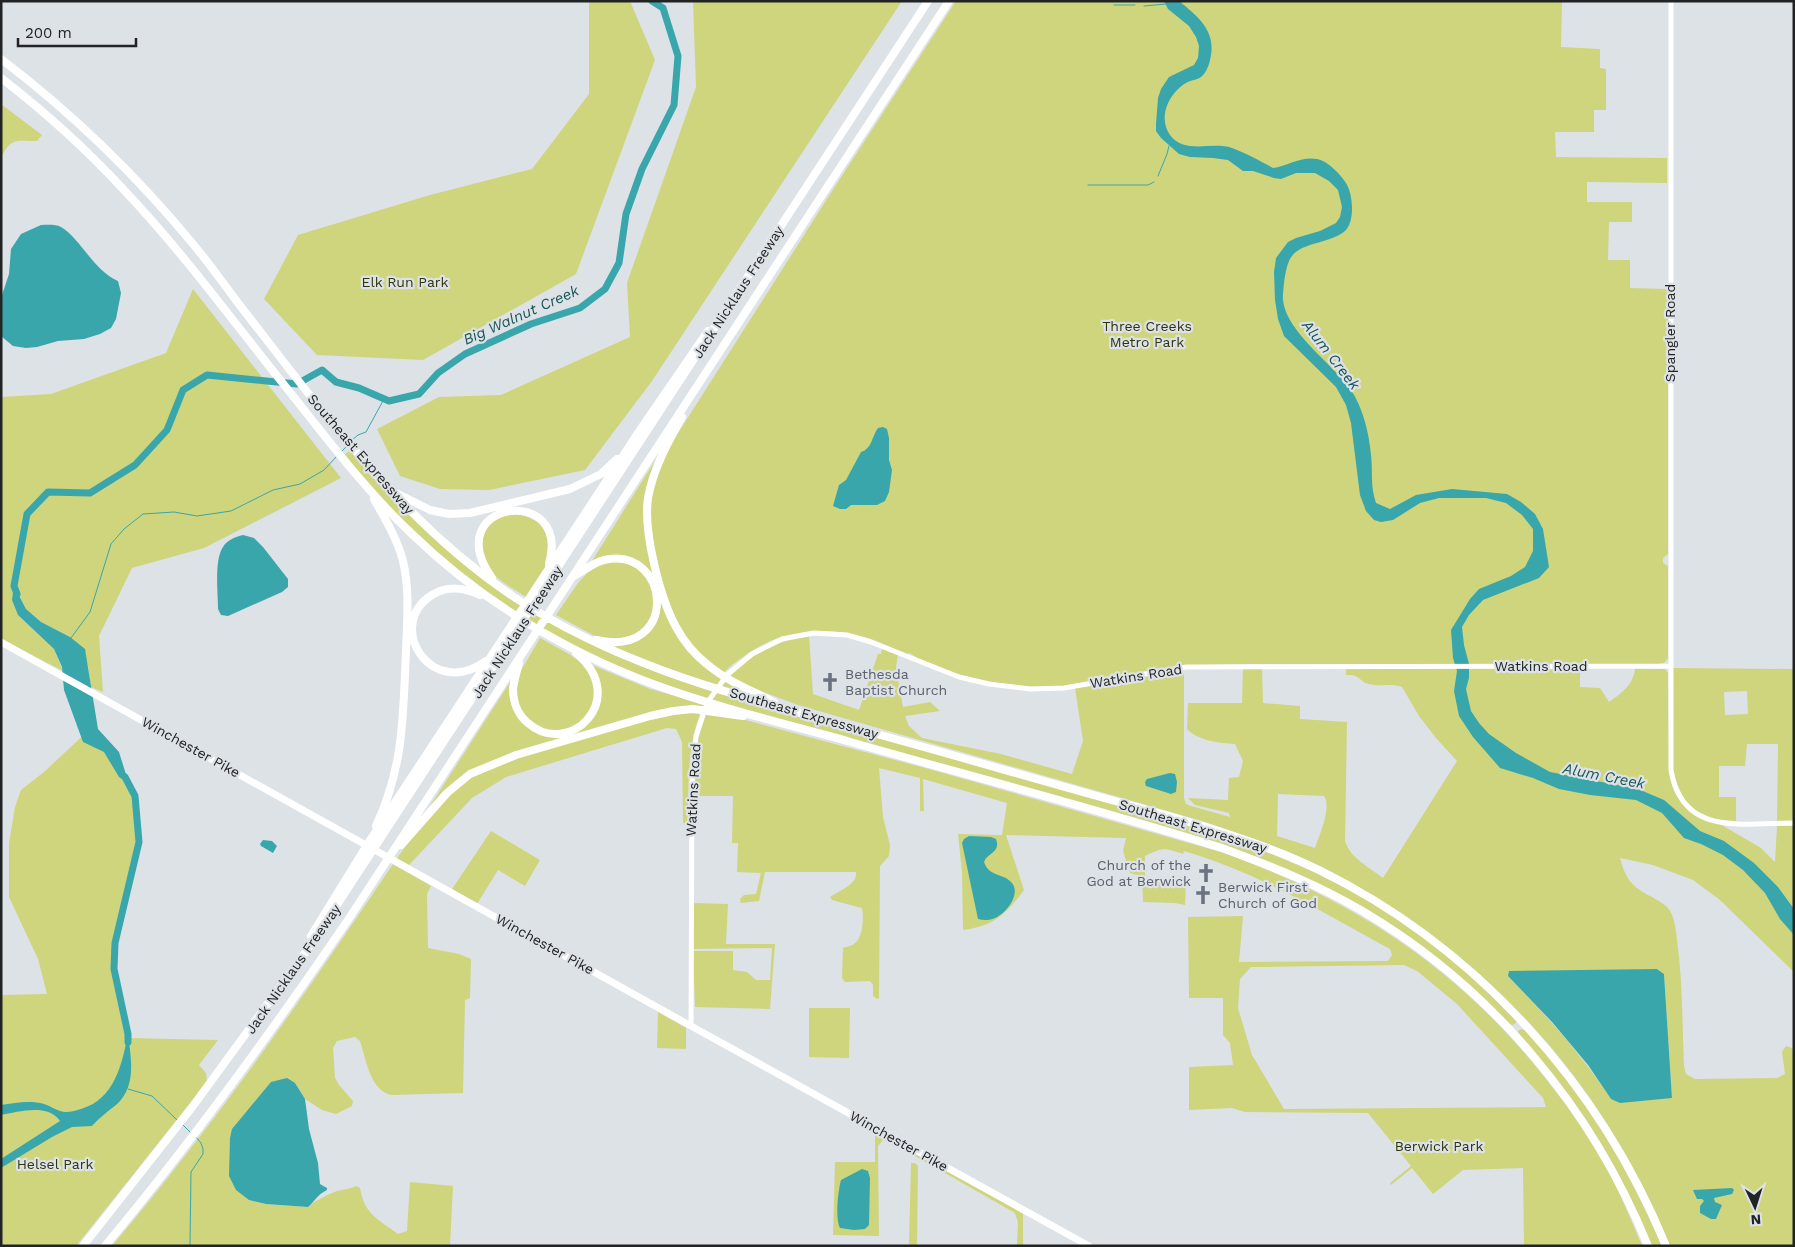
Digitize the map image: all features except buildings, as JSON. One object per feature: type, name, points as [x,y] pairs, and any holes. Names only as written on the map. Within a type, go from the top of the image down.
[{"type":"highway","name":"Jack Nicklaus Freeway","points":[[541,588],[928,1]]},
{"type":"highway","name":"Jack Nicklaus Freeway","points":[[105,1246],[198,1129],[303,986],[392,854],[949,1]]},
{"type":"highway","name":"Southeast Expressway","points":[[1,59],[68,114],[150,195],[193,243],[355,451],[433,534],[496,584],[538,612],[582,636],[629,659],[680,677],[740,697],[1224,833],[1323,872],[1389,910],[1444,948],[1502,1000],[1569,1075],[1598,1118],[1621,1156],[1666,1246]]},
{"type":"highway","name":"Southeast Expressway","points":[[1,78],[54,122],[124,189],[173,246],[368,488],[413,535],[441,560],[492,600],[556,639],[609,666],[650,683],[702,700],[1222,848],[1296,877],[1364,912],[1394,931],[1450,973],[1491,1011],[1540,1064],[1572,1105],[1601,1149],[1632,1208],[1648,1246]]},
{"type":"highway","points":[[544,578],[681,367],[750,273]]},
{"type":"highway","points":[[719,353],[681,419],[655,470],[647,508],[650,543],[671,617],[680,634],[692,650],[708,666],[728,680],[790,710]]},
{"type":"highway","points":[[382,481],[406,499],[430,510],[457,514],[480,511],[559,493],[591,480],[618,459],[640,430]]},
{"type":"highway","points":[[367,845],[387,800],[402,737],[408,602],[405,573],[399,547],[368,488]]},
{"type":"highway","points":[[282,986],[367,845],[490,658],[507,638],[541,588],[552,556],[552,542],[548,530],[542,521],[532,514],[518,510],[502,512],[489,521],[482,530],[478,544],[482,562],[496,584]]},
{"type":"highway","points":[[572,578],[602,560],[619,558],[640,566],[653,582],[657,594],[657,608],[653,620],[639,636],[626,642],[611,643],[582,636]]},
{"type":"highway","points":[[490,658],[481,665],[465,672],[451,673],[437,669],[421,656],[414,643],[413,628],[415,617],[424,601],[437,592],[462,589],[492,600]]},
{"type":"highway","name":"Jack Nicklaus Freeway","points":[[83,1246],[186,1116],[282,986],[344,896],[507,638]]},
{"type":"highway","points":[[520,656],[513,689],[514,702],[520,715],[532,726],[547,733],[564,733],[576,729],[588,718],[596,704],[598,693],[596,678],[588,664],[556,639]]},
{"type":"highway","points":[[392,854],[458,782],[477,770],[516,755],[673,710],[693,709],[736,715],[805,729]]},
{"type":"main road","name":"Winchester Pike","points":[[1,642],[1090,1246]]},
{"type":"street","name":"Spangler Road","points":[[1670,1],[1670,666]]},
{"type":"street","name":"Watkins Road","points":[[691,1026],[692,783],[694,744],[700,719],[713,694],[733,668],[771,643],[793,636],[819,633],[842,635],[862,639],[970,680],[1024,689],[1064,688],[1186,667],[1670,666]]},
{"type":"street","points":[[1670,666],[1671,770],[1674,784],[1684,804],[1696,815],[1712,822],[1794,823]]},
{"type":"green space","name":"Elk Run Park","points":[[589,1],[630,1],[655,60],[576,274],[423,360],[317,355],[264,299],[298,235],[430,195],[532,169],[589,94]]},
{"type":"green space","points":[[693,1],[902,1],[652,381],[585,470],[489,490],[440,489],[400,476],[377,429],[439,397],[501,395],[630,337],[627,283],[696,87]]},
{"type":"green space","name":"Three Creeks Metro Park","points":[[956,1],[1618,1],[1562,2],[1561,47],[1600,49],[1600,68],[1606,69],[1606,110],[1594,110],[1594,132],[1555,132],[1556,157],[1667,158],[1667,183],[1587,182],[1587,202],[1632,202],[1632,222],[1609,222],[1608,260],[1630,260],[1630,288],[1668,289],[1668,554],[1663,558],[1663,563],[1668,566],[1668,658],[1664,663],[1658,664],[1524,665],[1524,670],[1580,669],[1580,687],[1600,688],[1609,702],[1623,692],[1630,683],[1635,668],[1665,669],[1668,673],[1669,772],[1674,791],[1679,799],[1687,805],[1676,785],[1673,768],[1673,668],[1794,669],[1794,821],[1777,821],[1778,744],[1747,744],[1745,766],[1719,766],[1719,797],[1736,797],[1736,821],[1713,820],[1761,848],[1775,862],[1777,826],[1794,826],[1794,972],[1720,900],[1693,880],[1653,865],[1620,858],[1627,877],[1631,882],[1639,890],[1664,905],[1670,911],[1673,918],[1680,972],[1684,1066],[1686,1074],[1695,1079],[1777,1078],[1785,1074],[1782,1052],[1786,1046],[1792,1048],[1794,1053],[1794,1246],[1670,1246],[1647,1194],[1620,1144],[1589,1097],[1556,1053],[1519,1011],[1435,937],[1388,905],[1331,871],[1278,848],[1202,821],[798,705],[729,677],[746,662],[765,650],[786,641],[809,635],[813,694],[859,710],[878,654],[881,654],[882,649],[898,655],[896,667],[903,707],[930,702],[940,711],[905,716],[909,726],[922,738],[1001,754],[1072,774],[1083,741],[1075,688],[1179,670],[1184,675],[1184,798],[1186,804],[1230,817],[1229,813],[1195,805],[1188,798],[1228,800],[1229,778],[1239,777],[1243,761],[1235,744],[1203,739],[1187,729],[1188,703],[1242,703],[1243,668],[1262,668],[1263,703],[1300,706],[1300,719],[1347,722],[1345,841],[1347,847],[1356,857],[1383,878],[1457,761],[1419,716],[1402,687],[1369,684],[1357,677],[1346,675],[1346,669],[1400,665],[1264,664],[1183,666],[1154,669],[1068,686],[1034,687],[983,681],[950,671],[910,653],[907,654],[873,640],[838,632],[807,632],[777,638],[750,652],[723,674],[692,648],[674,616],[656,561],[649,510],[655,480],[666,452]],"holes":[[[1747,691],[1748,714],[1725,715],[1724,692]],[[1278,794],[1324,796],[1327,807],[1326,814],[1315,848],[1277,836]],[[1657,969],[1664,974],[1672,1098],[1611,1099],[1588,1066],[1536,1005],[1508,976]]]},
{"type":"green space","points":[[1,104],[42,135],[37,141],[11,143],[1,158]]},
{"type":"green space","points":[[193,289],[341,478],[204,548],[132,568],[99,636],[103,692],[91,687],[88,665],[70,637],[41,622],[26,609],[15,587],[18,615],[54,649],[63,671],[1,639],[1,397],[51,394],[166,353]]},
{"type":"green space","points":[[351,450],[381,485],[433,537],[564,630],[614,655],[680,680],[1185,824],[1263,850],[1337,884],[1373,903],[1407,925],[1471,975],[1517,1021],[1513,1025],[1510,1024],[1423,948],[1290,871],[686,692],[601,660],[527,619],[461,572],[430,546],[372,488],[344,455]]},
{"type":"green space","points":[[658,456],[651,479],[650,551],[686,646],[747,693],[688,676],[612,647],[613,645],[634,642],[641,638],[650,625],[660,596],[639,563],[592,561]]},
{"type":"green space","points":[[520,513],[540,523],[549,537],[546,566],[526,597],[506,584],[489,569],[485,562],[482,547],[485,532],[494,520],[503,515]]},
{"type":"green space","points":[[604,562],[624,562],[641,570],[655,593],[652,617],[642,631],[634,635],[618,639],[604,638],[593,635],[556,615],[578,583],[589,571]]},
{"type":"green space","points":[[540,638],[583,664],[593,678],[595,702],[581,722],[562,731],[546,730],[528,721],[518,703],[516,687],[519,674]]},
{"type":"green space","points":[[592,665],[650,689],[716,707],[715,709],[689,707],[490,762],[430,806],[514,676],[512,700],[537,732],[581,729],[600,688],[598,675]]},
{"type":"green space","name":"Berwick Park","points":[[682,711],[730,716],[929,769],[1224,853],[1273,872],[1320,894],[1406,946],[1446,976],[1519,1047],[1569,1108],[1598,1151],[1610,1173],[1642,1246],[1524,1246],[1523,1168],[1463,1170],[1433,1194],[1412,1168],[1391,1185],[1390,1183],[1411,1166],[1368,1113],[1245,1112],[1232,1108],[1189,1110],[1189,1067],[1233,1065],[1230,1043],[1223,1035],[1223,998],[1189,998],[1188,917],[1243,916],[1239,962],[1388,961],[1392,955],[1390,949],[1290,894],[1238,870],[1184,851],[1183,854],[1160,850],[1145,856],[1145,880],[1186,880],[1185,905],[1143,902],[1142,876],[1130,873],[1123,851],[1126,838],[1006,835],[1024,890],[999,918],[984,925],[963,930],[962,872],[958,834],[1002,835],[1007,803],[923,779],[924,811],[920,811],[920,778],[879,768],[883,817],[890,845],[889,856],[880,866],[879,998],[877,999],[873,996],[873,985],[870,981],[845,982],[842,978],[843,948],[852,945],[858,940],[862,927],[863,912],[862,908],[832,900],[830,897],[851,884],[856,876],[856,872],[765,872],[759,901],[741,903],[740,899],[744,895],[756,894],[761,873],[737,872],[738,843],[732,843],[733,796],[694,796],[698,740],[705,717],[700,714],[691,754],[689,823],[683,823],[682,742],[676,729],[667,728],[506,777],[472,798],[409,865],[397,858],[414,835],[459,784],[487,767],[636,722]],"holes":[[[1404,965],[1417,971],[1457,1004],[1543,1098],[1546,1107],[1284,1109],[1252,1055],[1238,1008],[1240,979],[1251,967]]]},
{"type":"green space","name":"Helsel Park","points":[[90,729],[116,757],[135,796],[139,842],[115,943],[114,969],[128,1038],[218,1040],[199,1065],[206,1073],[207,1082],[76,1246],[1,1246],[1,995],[47,994],[38,959],[9,897],[9,843],[15,807],[21,790],[44,772]]},
{"type":"green space","points":[[491,831],[540,860],[525,886],[498,870],[477,904],[452,889]]},
{"type":"green space","points":[[393,864],[431,886],[427,894],[428,948],[459,954],[471,959],[470,998],[465,1000],[463,1093],[391,1095],[378,1087],[370,1073],[360,1041],[355,1037],[337,1041],[333,1048],[335,1078],[353,1101],[352,1106],[336,1114],[322,1110],[305,1099],[295,1083],[249,1200],[266,1204],[308,1207],[329,1194],[356,1186],[360,1188],[365,1204],[373,1215],[398,1234],[407,1231],[410,1182],[453,1186],[450,1246],[112,1246],[187,1154],[258,1059]]},
{"type":"green space","points":[[693,903],[728,904],[726,944],[775,944],[770,1009],[695,1007],[693,951],[733,951],[733,970],[747,972],[756,980],[770,980],[772,948],[693,949]]},
{"type":"green space","points":[[809,1008],[850,1008],[849,1058],[809,1057]]},
{"type":"green space","points":[[658,1012],[686,1028],[686,1049],[657,1048]]},
{"type":"green space","points":[[1521,1029],[1525,1030],[1567,1079],[1603,1132],[1619,1159],[1662,1246],[1651,1246],[1626,1189],[1596,1135],[1573,1101],[1519,1036],[1518,1031]]},
{"type":"green space","points":[[879,1132],[1023,1212],[1023,1246],[1017,1246],[1018,1222],[1015,1213],[889,1141],[883,1140],[878,1146],[879,1236],[833,1235],[835,1162],[875,1162],[875,1136],[878,1136]]},
{"type":"green space","points":[[911,1163],[915,1163],[918,1166],[917,1246],[909,1246]]},
{"type":"water","points":[[1164,1],[1179,1],[1200,20],[1209,34],[1212,50],[1208,67],[1204,74],[1180,87],[1170,99],[1165,113],[1165,121],[1170,135],[1176,141],[1191,146],[1224,146],[1232,148],[1273,168],[1311,158],[1321,160],[1333,168],[1348,188],[1352,207],[1349,226],[1333,238],[1303,248],[1292,256],[1286,271],[1283,300],[1292,324],[1343,380],[1359,405],[1369,438],[1372,461],[1372,485],[1376,503],[1390,509],[1416,495],[1452,489],[1507,494],[1521,502],[1535,514],[1543,529],[1549,567],[1539,578],[1483,600],[1469,615],[1462,627],[1469,664],[1469,678],[1466,689],[1471,711],[1479,723],[1489,734],[1516,753],[1550,772],[1638,789],[1664,800],[1700,831],[1724,841],[1754,863],[1778,887],[1794,909],[1794,935],[1780,919],[1765,893],[1743,870],[1723,855],[1684,838],[1662,813],[1636,800],[1590,795],[1559,789],[1533,778],[1500,768],[1473,737],[1459,716],[1454,691],[1457,671],[1453,658],[1451,630],[1470,599],[1479,589],[1511,576],[1525,567],[1533,551],[1533,529],[1522,515],[1506,503],[1486,498],[1439,498],[1420,503],[1393,520],[1381,522],[1374,520],[1366,511],[1360,495],[1351,423],[1346,405],[1336,387],[1284,336],[1278,319],[1275,300],[1274,272],[1276,258],[1288,242],[1320,231],[1336,223],[1340,217],[1342,207],[1338,190],[1329,181],[1315,173],[1296,173],[1281,179],[1253,171],[1243,171],[1228,160],[1190,157],[1179,154],[1161,138],[1156,131],[1156,124],[1158,98],[1161,89],[1169,77],[1194,65],[1198,58],[1199,46],[1189,26],[1168,9]]},
{"type":"water","points":[[41,225],[54,225],[68,232],[101,270],[118,281],[121,293],[116,319],[111,328],[84,339],[58,341],[26,348],[13,346],[1,336],[1,298],[9,274],[11,249],[21,234]]},
{"type":"water","points":[[883,427],[887,429],[889,438],[889,460],[892,470],[889,492],[885,501],[877,505],[851,505],[846,509],[833,506],[839,485],[846,480],[861,452],[870,445],[878,428]]},
{"type":"water","points":[[243,535],[254,538],[263,547],[288,579],[288,587],[282,592],[228,616],[221,615],[218,609],[218,560],[220,553],[229,541]]},
{"type":"water","points":[[14,586],[26,609],[41,622],[70,637],[85,649],[98,729],[119,752],[129,784],[119,777],[104,752],[83,742],[64,690],[62,667],[54,649],[18,615],[12,600]]},
{"type":"water","points":[[1170,773],[1175,774],[1177,782],[1176,792],[1171,794],[1146,786],[1145,782],[1147,779]]},
{"type":"water","points":[[969,836],[996,839],[997,847],[984,862],[989,870],[1008,879],[1014,886],[1015,891],[1010,905],[998,917],[993,919],[978,919],[962,843]]},
{"type":"water","points":[[263,840],[272,841],[277,846],[273,853],[261,846],[260,844]]},
{"type":"water","points":[[1657,969],[1664,974],[1672,1098],[1620,1103],[1611,1099],[1588,1065],[1552,1022],[1508,976],[1509,971]]},
{"type":"water","points":[[128,1034],[131,1072],[130,1081],[123,1098],[92,1126],[72,1127],[1,1168],[1,1159],[60,1121],[55,1115],[41,1110],[1,1115],[1,1105],[33,1102],[66,1112],[93,1104],[102,1097],[115,1079],[123,1057]]},
{"type":"water","points":[[287,1078],[295,1083],[305,1099],[309,1129],[318,1163],[320,1184],[327,1188],[308,1207],[266,1204],[249,1200],[236,1190],[229,1176],[232,1129],[271,1082]]},
{"type":"water","points":[[862,1169],[868,1171],[870,1178],[869,1225],[865,1229],[840,1228],[837,1211],[841,1180]]},
{"type":"water","points":[[1732,1188],[1734,1190],[1732,1194],[1714,1198],[1715,1202],[1722,1205],[1716,1219],[1711,1219],[1700,1213],[1700,1206],[1704,1201],[1697,1199],[1693,1190]]},
{"type":"waterway","name":"Big Walnut Creek","points":[[17,594],[14,586],[27,514],[48,492],[90,493],[135,465],[167,430],[183,390],[207,375],[297,384],[322,370],[336,382],[359,388],[389,401],[419,394],[438,373],[465,354],[531,324],[580,308],[605,289],[619,263],[626,214],[642,169],[674,105],[678,56],[663,8],[652,1]]},
{"type":"waterway","points":[[1144,6],[1166,4]]},
{"type":"waterway","points":[[1114,5],[1135,5]]},
{"type":"waterway","points":[[1158,176],[1169,146]]},
{"type":"waterway","points":[[1088,185],[1148,185],[1154,182]]},
{"type":"waterway","points":[[352,440],[366,432],[384,399]]},
{"type":"waterway","points":[[342,451],[348,445]]},
{"type":"waterway","points":[[71,638],[90,612],[111,544],[124,529],[143,514],[174,512],[197,516],[231,511],[273,490],[300,484],[324,470],[337,456]]},
{"type":"waterway","name":"Big Walnut Creek","points":[[125,777],[135,796],[139,842],[115,943],[114,969],[128,1034],[128,1042]]},
{"type":"waterway","points":[[128,1089],[152,1096],[178,1121]]},
{"type":"waterway","points":[[183,1125],[191,1133]]},
{"type":"waterway","points":[[190,1246],[191,1172],[203,1154],[201,1143],[196,1137]]},
{"type":"place","name":"Bethesda Baptist Church","points":[[830,682]]},
{"type":"place","name":"Church of the God at Berwick","points":[[1206,873]]},
{"type":"place","name":"Berwick First Church of God","points":[[1203,895]]},
{"type":"water label","name":"Alum Creek","points":[[1331,355]]},
{"type":"water label","name":"Alum Creek","points":[[1604,776]]}]
